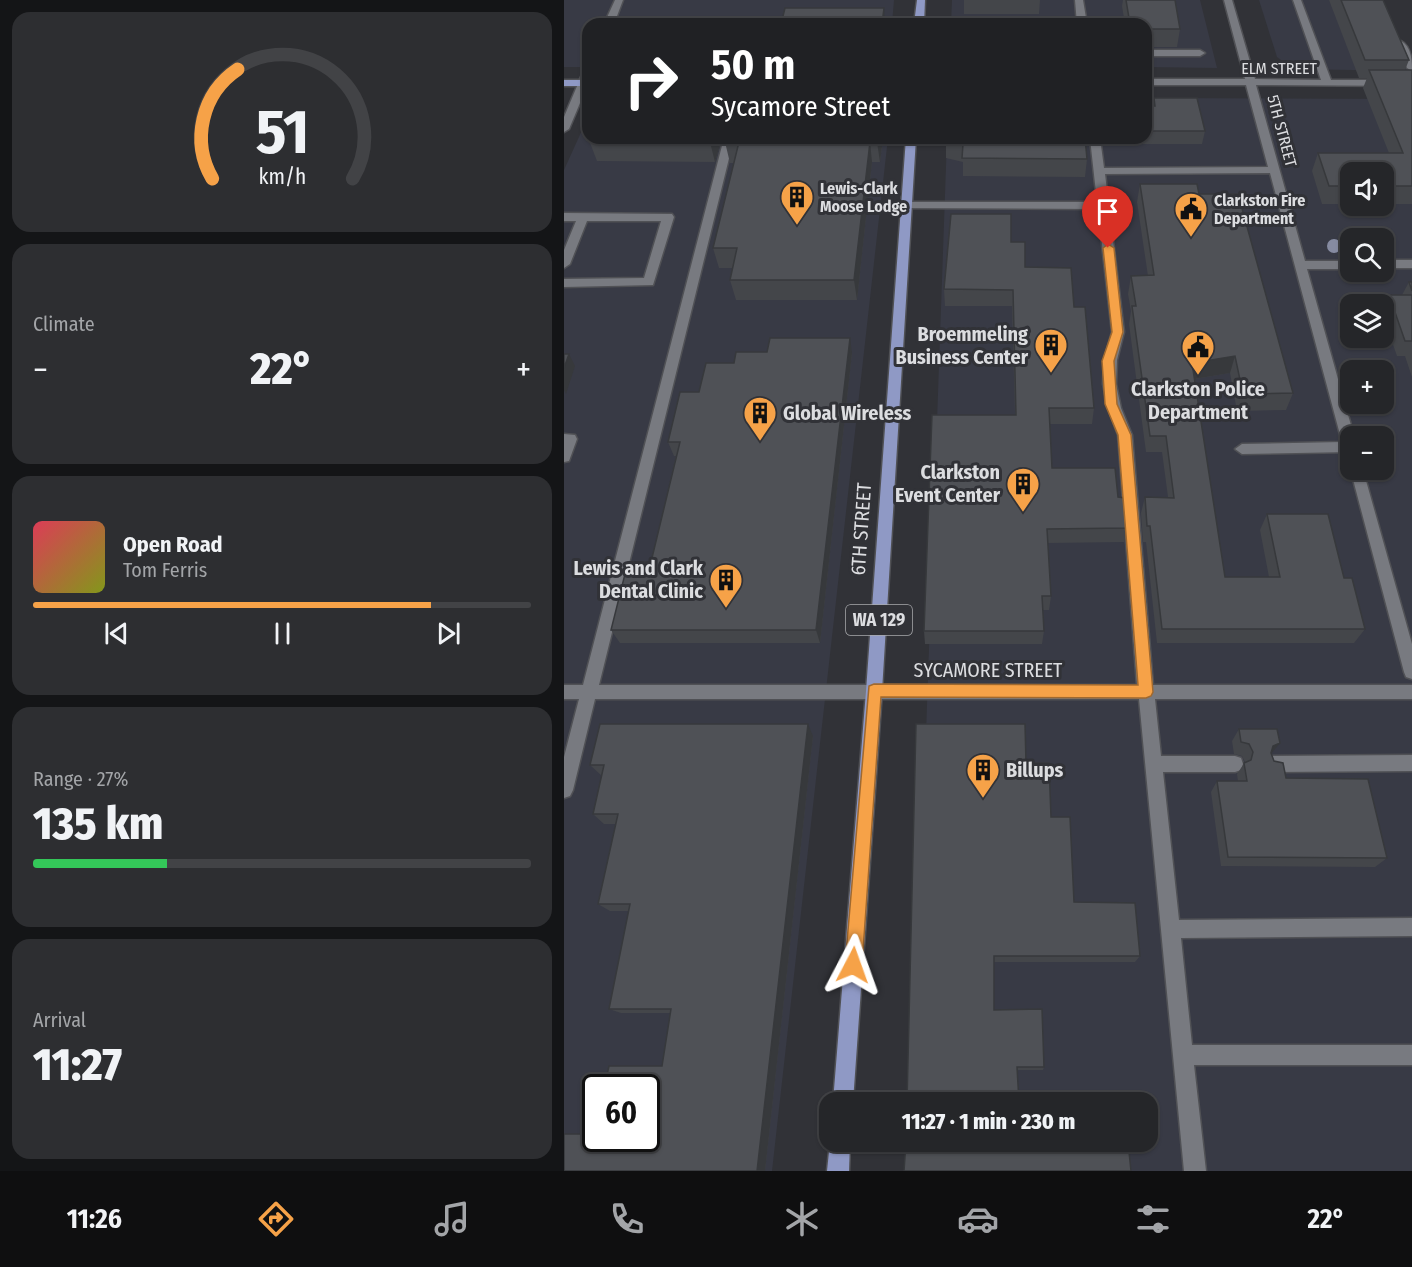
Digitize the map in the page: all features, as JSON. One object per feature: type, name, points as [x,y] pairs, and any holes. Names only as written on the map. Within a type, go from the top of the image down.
[{"type":"main road","points":[[920,18],[921,0]]},
{"type":"main road","points":[[564,83],[582,83]]},
{"type":"main road","name":"6TH STREET","points":[[844,1092],[874,691],[911,144]]},
{"type":"main road","points":[[838,1171],[839,1152]]},
{"type":"street","points":[[612,18],[619,0]]},
{"type":"street","points":[[1079,0],[1081,18]]},
{"type":"street","name":"5TH STREET","points":[[1228,0],[1344,426]]},
{"type":"street","points":[[1298,0],[1327,82]]},
{"type":"street","points":[[1395,29],[1412,68]]},
{"type":"street","points":[[1152,53],[1200,53]]},
{"type":"street","name":"ELM STREET","points":[[1152,82],[1412,82]]},
{"type":"street","points":[[564,129],[582,91]]},
{"type":"street","points":[[564,790],[727,144]]},
{"type":"street","points":[[1096,144],[1118,332],[1108,361],[1111,404],[1125,435],[1146,692],[1195,1171]]},
{"type":"street","points":[[1100,171],[1274,170]]},
{"type":"street","points":[[906,205],[1104,206]]},
{"type":"street","points":[[564,218],[668,218],[649,282],[564,283]]},
{"type":"street","points":[[564,264],[583,218]]},
{"type":"street","points":[[1394,264],[1412,264]]},
{"type":"street","points":[[1300,265],[1340,265]]},
{"type":"street","points":[[564,439],[570,439],[564,457]]},
{"type":"street","points":[[1242,449],[1340,447]]},
{"type":"street","points":[[1359,480],[1412,672]]},
{"type":"street","name":"SYCAMORE STREET","points":[[564,692],[1412,692]]},
{"type":"street","points":[[1273,765],[1412,763]]},
{"type":"street","points":[[1154,764],[1235,764]]},
{"type":"street","points":[[1171,929],[1412,927]]},
{"type":"street","points":[[1183,1055],[1412,1055]]},
{"type":"shaded area","points":[[564,0],[894,0],[892,18],[582,18],[582,67],[564,67]]},
{"type":"shaded area","points":[[952,0],[1200,0],[1217,68],[1152,67],[1152,18],[951,18]]},
{"type":"shaded area","points":[[1259,0],[1382,0],[1412,71],[1293,69],[1277,57]]},
{"type":"shaded area","points":[[1152,98],[1412,99],[1412,1171],[910,1171],[911,1152],[1158,1152],[1158,1092],[913,1092],[947,144],[1152,144]]},
{"type":"shaded area","points":[[582,130],[582,144],[887,144],[772,1171],[564,1171],[564,170]]},
{"type":"building","points":[[1126,0],[1175,0],[1180,29],[1152,29],[1152,18],[1129,18]]},
{"type":"building","points":[[1341,0],[1383,0],[1409,60],[1365,60]]},
{"type":"building","points":[[785,8],[884,8],[883,18],[782,18]]},
{"type":"building","points":[[1369,70],[1412,70],[1412,186],[1394,186],[1394,162],[1340,162],[1340,186],[1329,186],[1318,153],[1403,153]]},
{"type":"building","points":[[1154,98],[1197,98],[1205,131],[1152,131],[1152,106],[1155,106]]},
{"type":"building","points":[[739,144],[870,144],[854,280],[730,280],[737,248],[713,248]]},
{"type":"building","points":[[963,144],[1086,144],[1087,159],[962,158]]},
{"type":"building","points":[[1140,184],[1197,184],[1199,194],[1238,194],[1293,393],[1243,394],[1235,356],[1192,363],[1225,577],[1280,577],[1267,514],[1328,514],[1344,578],[1352,578],[1365,629],[1162,629],[1145,497],[1174,498],[1166,436],[1150,436],[1132,306],[1136,306],[1131,276],[1154,275]]},
{"type":"building","points":[[951,214],[1011,214],[1011,242],[1025,242],[1025,267],[1071,268],[1074,307],[1085,307],[1094,408],[1049,408],[1052,468],[1115,468],[1118,497],[1125,498],[1127,528],[1047,529],[1051,596],[1042,596],[1044,631],[924,631],[932,415],[1016,415],[1013,290],[944,289]]},
{"type":"building","points":[[1394,295],[1412,295],[1412,341],[1405,341],[1394,309]]},
{"type":"building","points":[[770,338],[850,338],[816,630],[611,630],[628,562],[651,562],[680,442],[668,442],[680,392],[699,392],[706,363],[734,363],[736,352],[767,352]]},
{"type":"building","points":[[564,354],[569,354],[564,368]]},
{"type":"building","points":[[600,724],[808,724],[757,1171],[564,1171],[564,1134],[582,1134],[582,1152],[660,1152],[660,1074],[607,1074],[609,1066],[662,1066],[671,1009],[609,1009],[630,904],[598,904],[618,814],[593,814],[604,765],[590,765]]},
{"type":"building","points":[[916,724],[1025,724],[1026,763],[1049,763],[1051,817],[1070,817],[1074,902],[1135,903],[1140,956],[994,956],[994,1010],[1042,1009],[1044,1067],[1017,1067],[1018,1092],[907,1092]]},
{"type":"building","points":[[1239,729],[1277,729],[1280,743],[1273,746],[1271,753],[1274,761],[1283,763],[1286,778],[1368,779],[1387,858],[1228,857],[1217,781],[1247,781],[1244,763],[1251,760],[1253,752],[1249,744],[1241,742]]},
{"type":"building","points":[[905,1152],[1129,1152],[1131,1171],[904,1171]]},
{"type":"place","name":"Lewis-Clark Moose Lodge","points":[[797,226]]},
{"type":"place","name":"Clarkston Fire Department","points":[[1191,238]]},
{"type":"place","name":"Broemmeling Business Center","points":[[1051,374]]},
{"type":"place","name":"Clarkston Police Department","points":[[1198,376]]},
{"type":"place","name":"Global Wireless","points":[[760,442]]},
{"type":"place","name":"Clarkston Event Center","points":[[1023,513]]},
{"type":"place","name":"Lewis and Clark Dental Clinic","points":[[726,609]]},
{"type":"place","name":"Billups","points":[[983,799]]},
{"type":"route","points":[[853,965],[874,691],[1146,692],[1125,435],[1111,404],[1108,361],[1118,332],[1108,248]]}]
